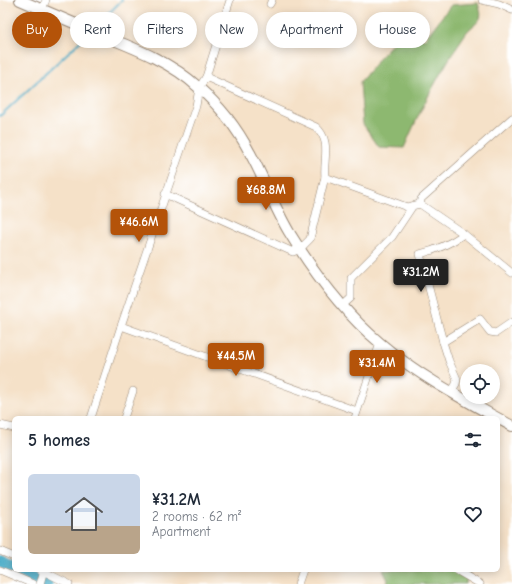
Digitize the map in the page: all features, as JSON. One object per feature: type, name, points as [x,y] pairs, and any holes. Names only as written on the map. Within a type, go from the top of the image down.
[{"type":"street","points":[[20,0],[44,5],[168,65],[187,77],[221,109],[238,131],[288,230],[319,278],[342,306],[380,343],[412,368],[494,416]]},
{"type":"street","points":[[92,416],[165,194],[196,106],[199,88],[206,77],[230,0]]},
{"type":"street","points":[[482,0],[499,4],[512,10]]},
{"type":"street","points":[[165,194],[293,252],[300,249],[310,239],[324,177],[326,152],[322,132],[316,127],[206,77]]},
{"type":"street","points":[[420,204],[421,199],[512,118]]},
{"type":"street","points":[[324,177],[407,207],[420,204]]},
{"type":"street","points":[[420,204],[464,234],[512,273]]},
{"type":"street","points":[[342,306],[351,298],[351,278],[392,237],[412,207]]},
{"type":"street","points":[[451,392],[457,379],[443,342],[420,254],[436,250],[464,234]]},
{"type":"street","points":[[443,342],[480,319],[490,332],[496,333],[512,322]]},
{"type":"street","points":[[121,326],[356,414],[380,343]]},
{"type":"street","points":[[125,416],[133,391]]},
{"type":"street","points":[[500,419],[512,426]]},
{"type":"street","points":[[0,425],[12,428]]},
{"type":"street","points":[[0,551],[12,556]]},
{"type":"street","points":[[0,570],[34,584]]},
{"type":"street","points":[[40,584],[43,572]]},
{"type":"street","points":[[47,572],[69,584]]},
{"type":"street","points":[[298,584],[302,572]]},
{"type":"street","points":[[459,572],[480,584]]},
{"type":"green space","points":[[478,3],[481,14],[480,18],[467,31],[448,61],[424,104],[404,148],[379,147],[363,124],[360,82],[388,48],[430,48],[430,32],[451,5]]},
{"type":"green space","points":[[384,572],[470,572],[465,584],[387,584],[388,580]]},
{"type":"waterway","points":[[110,12],[122,0]]},
{"type":"waterway","points":[[0,116],[73,48]]},
{"type":"waterway","points":[[0,562],[12,568]]},
{"type":"waterway","points":[[20,572],[47,584]]}]
